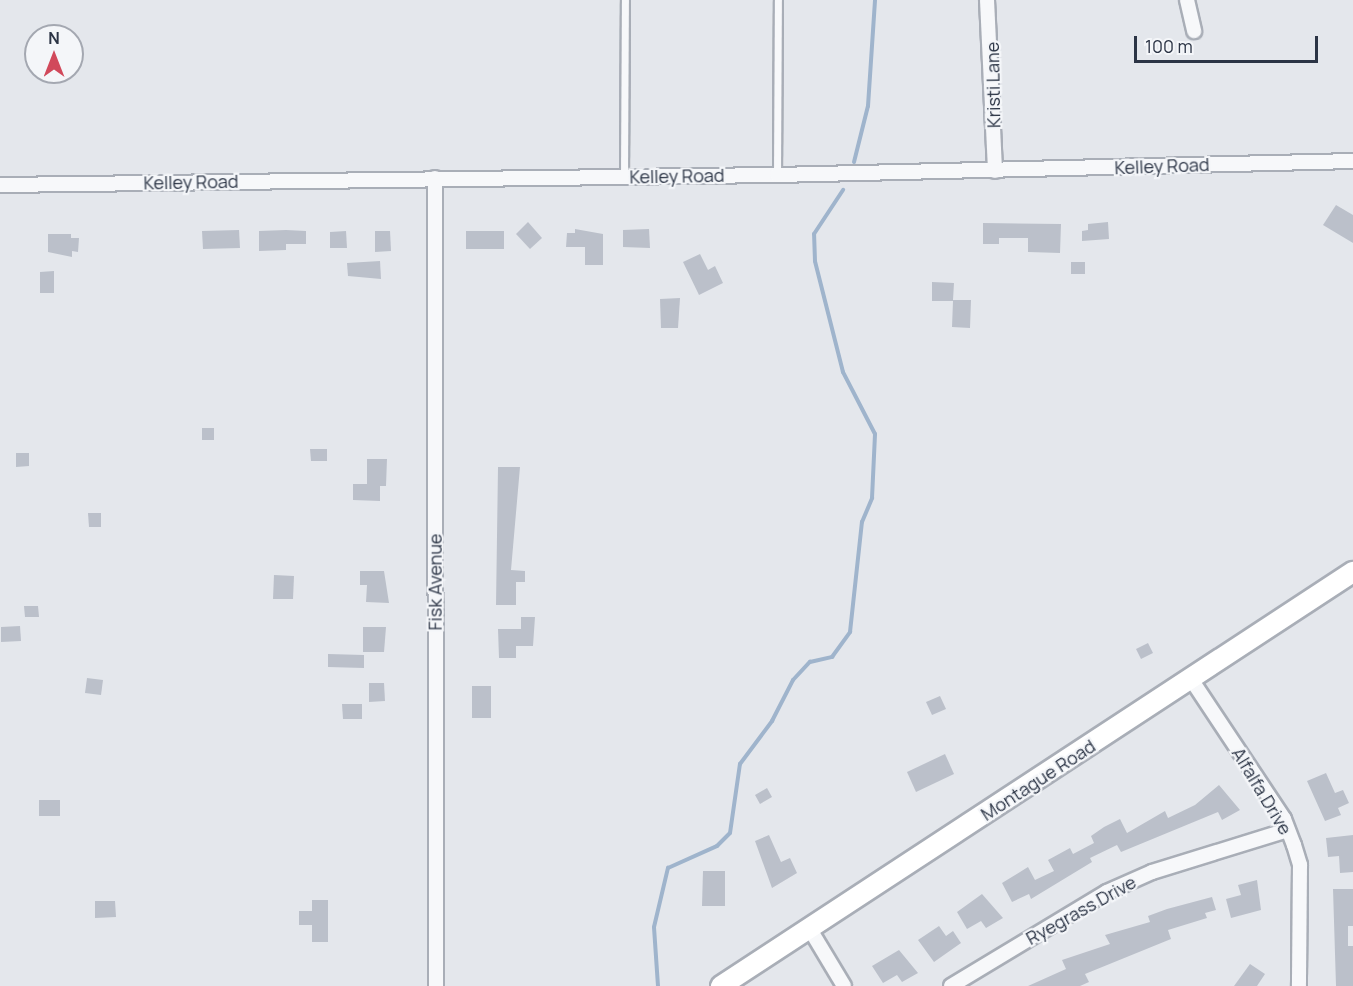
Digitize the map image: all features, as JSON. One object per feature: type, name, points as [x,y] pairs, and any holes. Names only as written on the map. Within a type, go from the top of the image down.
[{"type":"main road","name":"Montague Road","points":[[721,986],[811,931],[1353,572]]},
{"type":"street","name":"Kristi Lane","points":[[987,0],[995,171]]},
{"type":"street","points":[[1187,0],[1194,31]]},
{"type":"street","name":"Kelley Road","points":[[0,185],[777,175],[1353,161]]},
{"type":"street","name":"Fisk Avenue","points":[[435,178],[436,986]]},
{"type":"street","name":"Alfalfa Drive","points":[[1191,679],[1288,830],[1300,865],[1299,986]]},
{"type":"street","name":"Ryegrass Drive","points":[[951,986],[1107,892],[1152,872],[1288,830]]},
{"type":"street","points":[[811,931],[844,986]]},
{"type":"lane","points":[[624,177],[625,0]]},
{"type":"lane","points":[[777,175],[778,0]]},
{"type":"building","points":[[1336,205],[1353,215],[1353,243],[1323,225]]},
{"type":"building","points":[[528,222],[542,238],[530,249],[516,234]]},
{"type":"building","points":[[1108,222],[1109,239],[1082,241],[1082,231],[1088,230],[1088,224]]},
{"type":"building","points":[[983,223],[1061,224],[1060,253],[1028,252],[1028,238],[999,238],[999,244],[983,244]]},
{"type":"building","points":[[575,229],[603,234],[603,265],[585,265],[585,247],[566,247],[567,233],[575,233]]},
{"type":"building","points":[[649,229],[650,248],[623,247],[623,230]]},
{"type":"building","points":[[239,230],[240,248],[203,249],[202,231]]},
{"type":"building","points":[[259,231],[306,231],[306,244],[286,244],[286,250],[259,251]]},
{"type":"building","points":[[346,231],[347,248],[330,248],[330,232]]},
{"type":"building","points":[[375,231],[390,231],[391,251],[375,252]]},
{"type":"building","points":[[466,231],[504,231],[504,249],[466,249]]},
{"type":"building","points":[[48,234],[71,234],[71,238],[79,238],[78,252],[72,251],[72,257],[48,252]]},
{"type":"building","points":[[700,254],[708,270],[715,266],[723,283],[699,295],[683,262]]},
{"type":"building","points":[[380,261],[381,279],[348,276],[347,263]]},
{"type":"building","points":[[1071,262],[1085,262],[1085,274],[1071,274]]},
{"type":"building","points":[[54,271],[54,293],[40,293],[40,272]]},
{"type":"building","points":[[932,282],[954,283],[953,300],[971,300],[970,328],[952,327],[953,301],[932,301]]},
{"type":"building","points":[[680,298],[678,328],[661,328],[660,299]]},
{"type":"building","points":[[202,428],[214,428],[214,440],[202,440]]},
{"type":"building","points":[[310,449],[327,449],[327,461],[311,461]]},
{"type":"building","points":[[16,453],[29,453],[29,466],[16,467]]},
{"type":"building","points":[[367,459],[387,459],[386,486],[380,486],[380,501],[353,500],[353,484],[367,484]]},
{"type":"building","points":[[498,467],[520,467],[511,570],[525,571],[525,582],[516,582],[516,605],[496,605]]},
{"type":"building","points":[[88,513],[101,513],[101,527],[89,527]]},
{"type":"building","points":[[360,571],[384,571],[389,603],[366,602],[367,585],[360,585]]},
{"type":"building","points":[[274,575],[294,576],[293,599],[273,599]]},
{"type":"building","points":[[24,606],[38,606],[39,617],[25,617]]},
{"type":"building","points":[[521,617],[535,617],[533,646],[516,646],[516,658],[499,658],[498,629],[521,629]]},
{"type":"building","points":[[20,626],[21,641],[1,642],[1,627]]},
{"type":"building","points":[[363,627],[386,627],[384,652],[363,652]]},
{"type":"building","points":[[1148,643],[1153,653],[1141,659],[1136,649]]},
{"type":"building","points":[[328,654],[364,655],[364,668],[328,667]]},
{"type":"building","points":[[87,678],[103,680],[101,695],[85,693]]},
{"type":"building","points":[[369,683],[384,683],[385,701],[369,702]]},
{"type":"building","points":[[472,686],[491,686],[491,718],[472,718]]},
{"type":"building","points":[[940,696],[946,709],[932,715],[926,702]]},
{"type":"building","points":[[342,704],[362,704],[362,719],[343,719]]},
{"type":"building","points":[[945,754],[954,774],[916,792],[907,772]]},
{"type":"building","points":[[1326,773],[1335,793],[1343,790],[1349,803],[1338,808],[1341,815],[1325,821],[1307,781]]},
{"type":"building","points":[[1219,785],[1240,810],[1222,820],[1218,812],[1121,852],[1117,845],[1090,858],[1092,862],[1031,899],[1029,894],[1012,902],[1002,883],[1028,867],[1035,880],[1054,871],[1048,860],[1070,848],[1073,854],[1094,843],[1091,836],[1104,827],[1120,819],[1127,833],[1165,811],[1168,818],[1195,805]]},
{"type":"building","points":[[767,788],[772,797],[760,804],[755,795]]},
{"type":"building","points":[[39,800],[60,800],[60,816],[39,816]]},
{"type":"building","points":[[769,835],[781,862],[790,858],[797,873],[772,888],[755,841]]},
{"type":"building","points":[[1353,835],[1353,872],[1340,873],[1339,856],[1328,857],[1326,838]]},
{"type":"building","points":[[703,871],[725,871],[725,906],[702,906]]},
{"type":"building","points":[[1257,880],[1261,910],[1231,918],[1226,899],[1241,895],[1238,885]]},
{"type":"building","points":[[1333,889],[1353,889],[1353,926],[1348,926],[1348,946],[1353,946],[1353,986],[1336,986]]},
{"type":"building","points":[[982,894],[1003,918],[986,928],[981,921],[967,929],[957,912]]},
{"type":"building","points":[[1212,897],[1216,910],[1205,913],[1207,918],[1168,930],[1171,939],[1085,974],[1089,982],[1080,986],[1028,986],[1066,969],[1062,960],[1110,944],[1105,935],[1150,922],[1148,916],[1167,909]]},
{"type":"building","points":[[312,900],[328,900],[328,942],[312,942],[312,925],[299,925],[299,911],[312,911]]},
{"type":"building","points":[[95,901],[115,901],[116,917],[95,918]]},
{"type":"building","points":[[939,926],[946,936],[953,931],[961,943],[934,962],[918,940]]},
{"type":"building","points":[[899,950],[918,973],[902,982],[897,975],[883,983],[872,966]]},
{"type":"building","points":[[1250,964],[1265,974],[1257,986],[1234,986]]},
{"type":"waterway","points":[[854,162],[868,106],[875,0]]},
{"type":"waterway","points":[[658,986],[654,927],[668,868],[717,846],[730,833],[740,764],[772,721],[793,680],[810,662],[832,657],[850,632],[862,522],[872,498],[875,434],[843,372],[815,261],[814,234],[843,190]]}]
